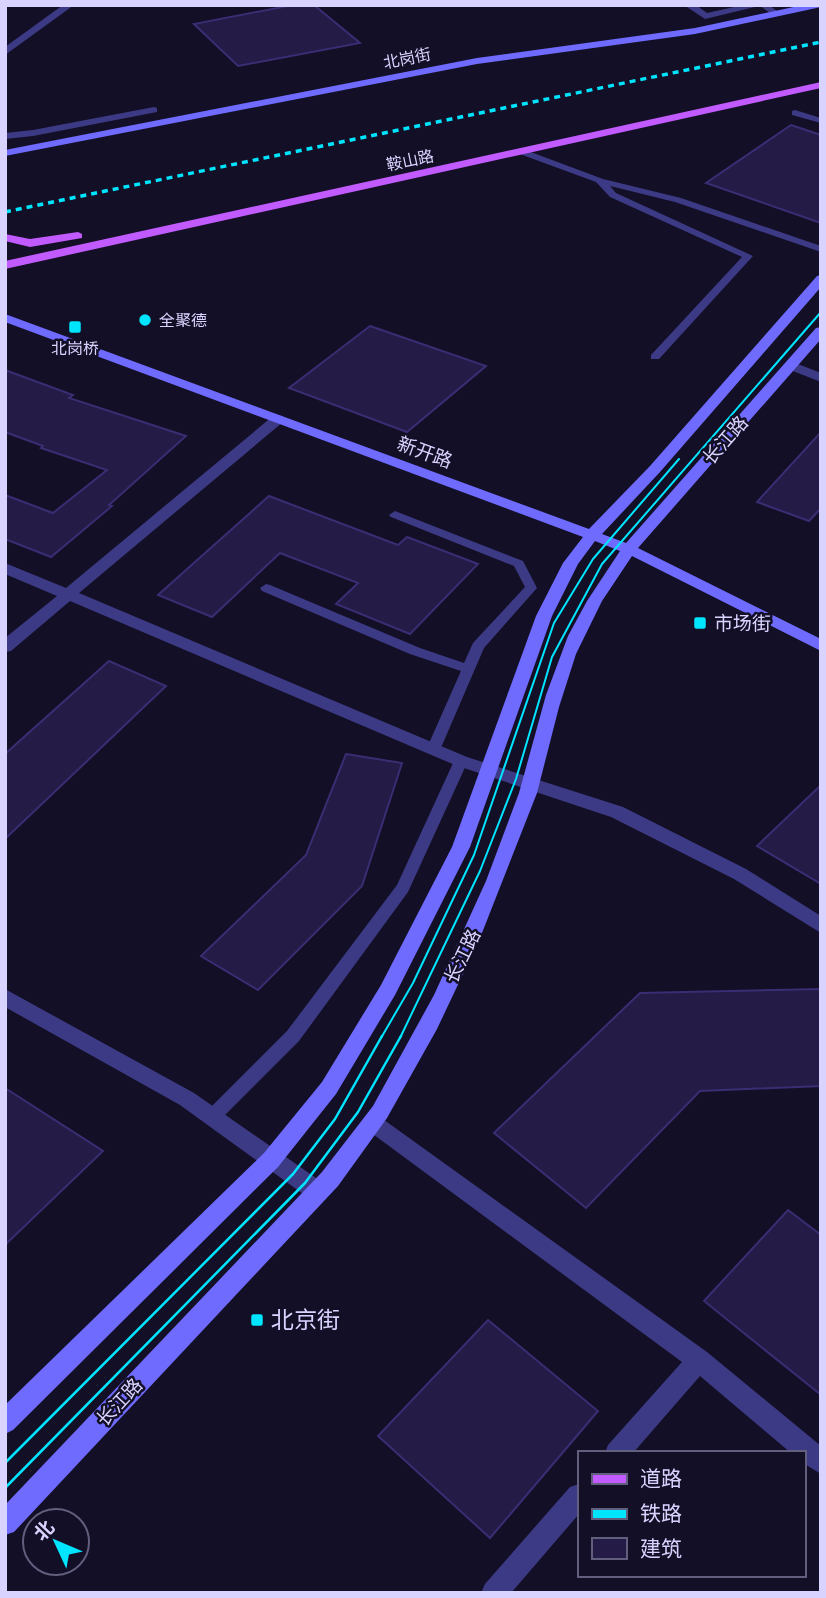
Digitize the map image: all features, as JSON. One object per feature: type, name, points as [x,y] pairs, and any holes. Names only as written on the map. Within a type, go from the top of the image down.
[{"type":"main road","name":"北岗街","points":[[5,153],[477,61],[695,31],[818,5]]},
{"type":"main road","name":"鞍山路","points":[[5,237],[30,243],[52,242],[821,75]]},
{"type":"main road","name":"鞍山路","points":[[5,265],[821,85]]},
{"type":"main road","points":[[5,253],[52,242]]},
{"type":"main road","name":"长江路","points":[[5,1422],[271,1160],[329,1088],[388,990],[461,847],[551,599],[571,563],[821,279]]},
{"type":"main road","name":"新开路","points":[[5,318],[629,549],[821,646]]},
{"type":"main road","name":"长江路","points":[[5,1522],[318,1192],[373,1123],[409,1064],[476,928],[531,784],[554,695],[577,629],[602,586],[629,549],[821,331]]},
{"type":"street","points":[[5,39],[52,5]]},
{"type":"street","points":[[5,52],[69,5]]},
{"type":"street","points":[[689,5],[705,16],[760,5]]},
{"type":"street","points":[[790,365],[821,378]]},
{"type":"street","points":[[5,647],[278,419]]},
{"type":"street","points":[[5,568],[433,750],[488,771],[617,812],[740,874],[821,926]]},
{"type":"street","points":[[5,996],[187,1099],[318,1192]]},
{"type":"street","points":[[373,1123],[699,1360],[821,1462]]},
{"type":"street","points":[[619,1451],[699,1360]]},
{"type":"street","points":[[494,1593],[578,1497]]},
{"type":"lane","points":[[760,5],[777,14]]},
{"type":"lane","points":[[5,136],[154,110]]},
{"type":"lane","points":[[795,113],[821,121]]},
{"type":"lane","points":[[520,151],[598,180],[678,200],[821,249]]},
{"type":"lane","points":[[598,180],[613,195],[748,256],[656,357]]},
{"type":"lane","points":[[395,516],[519,564],[531,588],[478,646],[433,750]]},
{"type":"lane","points":[[266,588],[415,651],[468,668]]},
{"type":"lane","points":[[212,1117],[293,1036],[403,888],[461,761]]},
{"type":"building","points":[[293,5],[314,5],[360,43],[238,66],[194,24]]},
{"type":"building","points":[[791,125],[821,135],[821,223],[706,183]]},
{"type":"building","points":[[370,326],[486,366],[407,432],[289,388]]},
{"type":"building","points":[[5,370],[73,395],[69,398],[186,436],[109,505],[112,506],[51,557],[5,539],[5,495],[53,513],[107,470],[41,448],[43,446],[5,432]]},
{"type":"building","points":[[821,432],[821,508],[809,521],[757,502]]},
{"type":"building","points":[[269,496],[398,545],[407,537],[478,564],[410,634],[336,604],[358,583],[280,553],[212,617],[158,595]]},
{"type":"building","points":[[109,661],[166,686],[5,839],[5,754]]},
{"type":"building","points":[[346,754],[402,763],[362,886],[258,990],[201,956],[306,855]]},
{"type":"building","points":[[821,785],[821,884],[757,846]]},
{"type":"building","points":[[821,989],[821,1086],[700,1091],[586,1208],[494,1133],[640,993]]},
{"type":"building","points":[[5,1088],[103,1151],[5,1245]]},
{"type":"building","points":[[788,1210],[821,1235],[821,1395],[704,1301]]},
{"type":"building","points":[[488,1320],[598,1411],[490,1538],[378,1436]]},
{"type":"tram line","points":[[401,1036],[480,871],[516,779],[552,657],[602,564],[821,312]]},
{"type":"tram line","points":[[381,1038],[413,983],[474,855],[554,623],[593,559],[679,459]]},
{"type":"tram line","points":[[5,1463],[293,1174],[335,1119],[382,1036]]},
{"type":"tram line","points":[[5,1488],[305,1183],[358,1112],[401,1036]]},
{"type":"railway","points":[[5,212],[821,42]]},
{"type":"place","name":"全聚德","points":[[145,320]]},
{"type":"place","name":"北岗桥","points":[[75,327]]},
{"type":"place","name":"市场街","points":[[700,623]]},
{"type":"place","name":"北京街","points":[[257,1320]]}]
